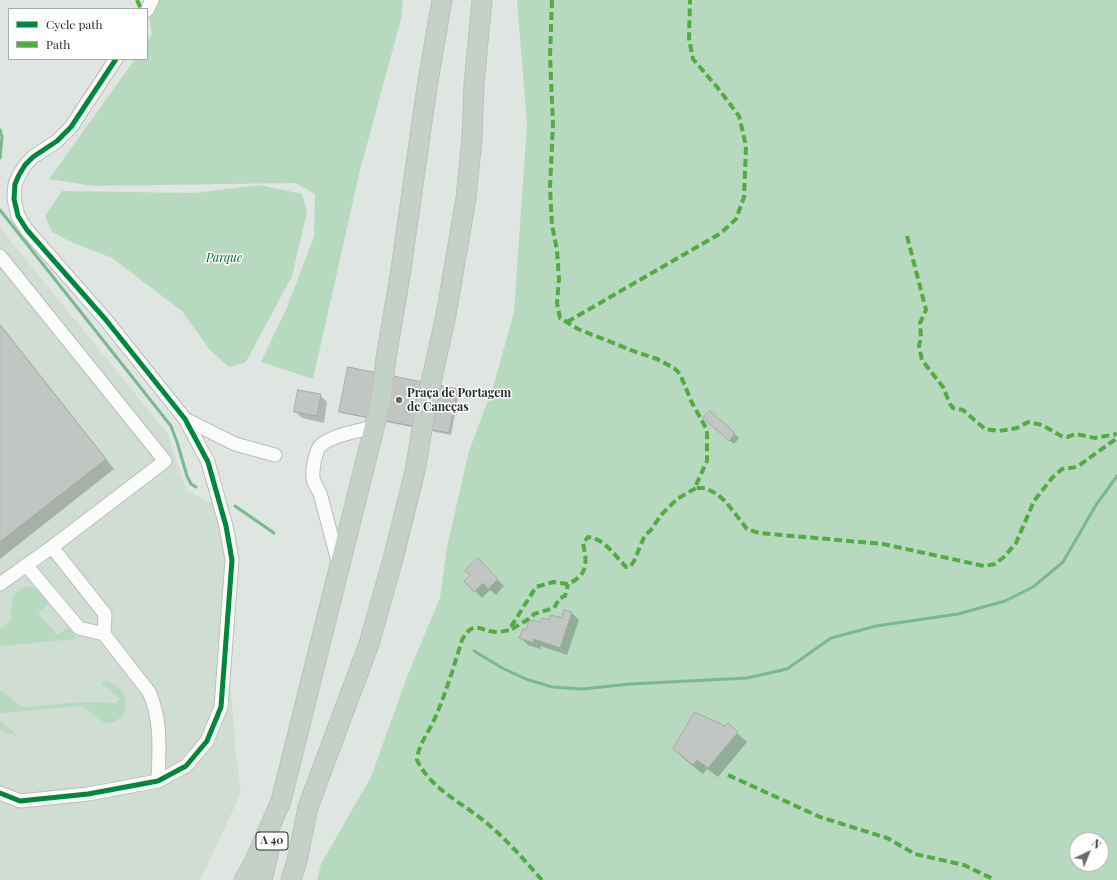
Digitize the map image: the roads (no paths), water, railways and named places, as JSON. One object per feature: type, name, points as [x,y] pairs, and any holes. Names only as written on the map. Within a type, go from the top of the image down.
[{"type":"highway","points":[[244,880],[254,863],[281,801],[381,400],[427,87],[442,0]]},
{"type":"highway","points":[[291,880],[308,807],[369,644],[393,559],[415,471],[426,406],[446,315],[466,198],[472,139],[474,85],[482,0]]},
{"type":"highway","name":"A 40","points":[[262,880],[281,801]]},
{"type":"highway","name":"A 40","points":[[278,880],[308,807]]},
{"type":"street","points":[[0,793],[20,801],[88,794],[158,781],[186,766],[208,741],[221,707],[232,560],[226,526],[208,462],[185,419],[106,320],[27,230],[18,216],[14,199],[15,184],[25,165],[33,157],[57,142],[71,127],[115,60]]},
{"type":"street","points":[[0,256],[165,461],[52,547],[0,584]]},
{"type":"street","points":[[185,419],[235,444],[275,455]]},
{"type":"street","points":[[339,568],[320,493],[314,484],[312,476],[316,454],[320,446],[332,439],[374,427]]},
{"type":"street","points":[[52,547],[105,614],[104,634]]},
{"type":"street","points":[[26,565],[79,628],[104,634],[149,692],[154,703],[159,735],[158,781]]},
{"type":"waterway","points":[[0,130],[2,137],[0,158]]},
{"type":"waterway","points":[[0,210],[171,426],[187,476],[191,484],[196,487]]},
{"type":"waterway","points":[[474,651],[504,669],[526,679],[552,687],[583,689],[630,684],[747,678],[787,669],[831,638],[876,626],[958,614],[1005,601],[1033,587],[1063,562],[1096,505],[1117,476]]},
{"type":"waterway","points":[[235,506],[274,533]]},
{"type":"place","name":"Praça de Portagem de Caneças","points":[[399,400]]},
{"type":"park label","name":"Parque","points":[[224,258]]}]
